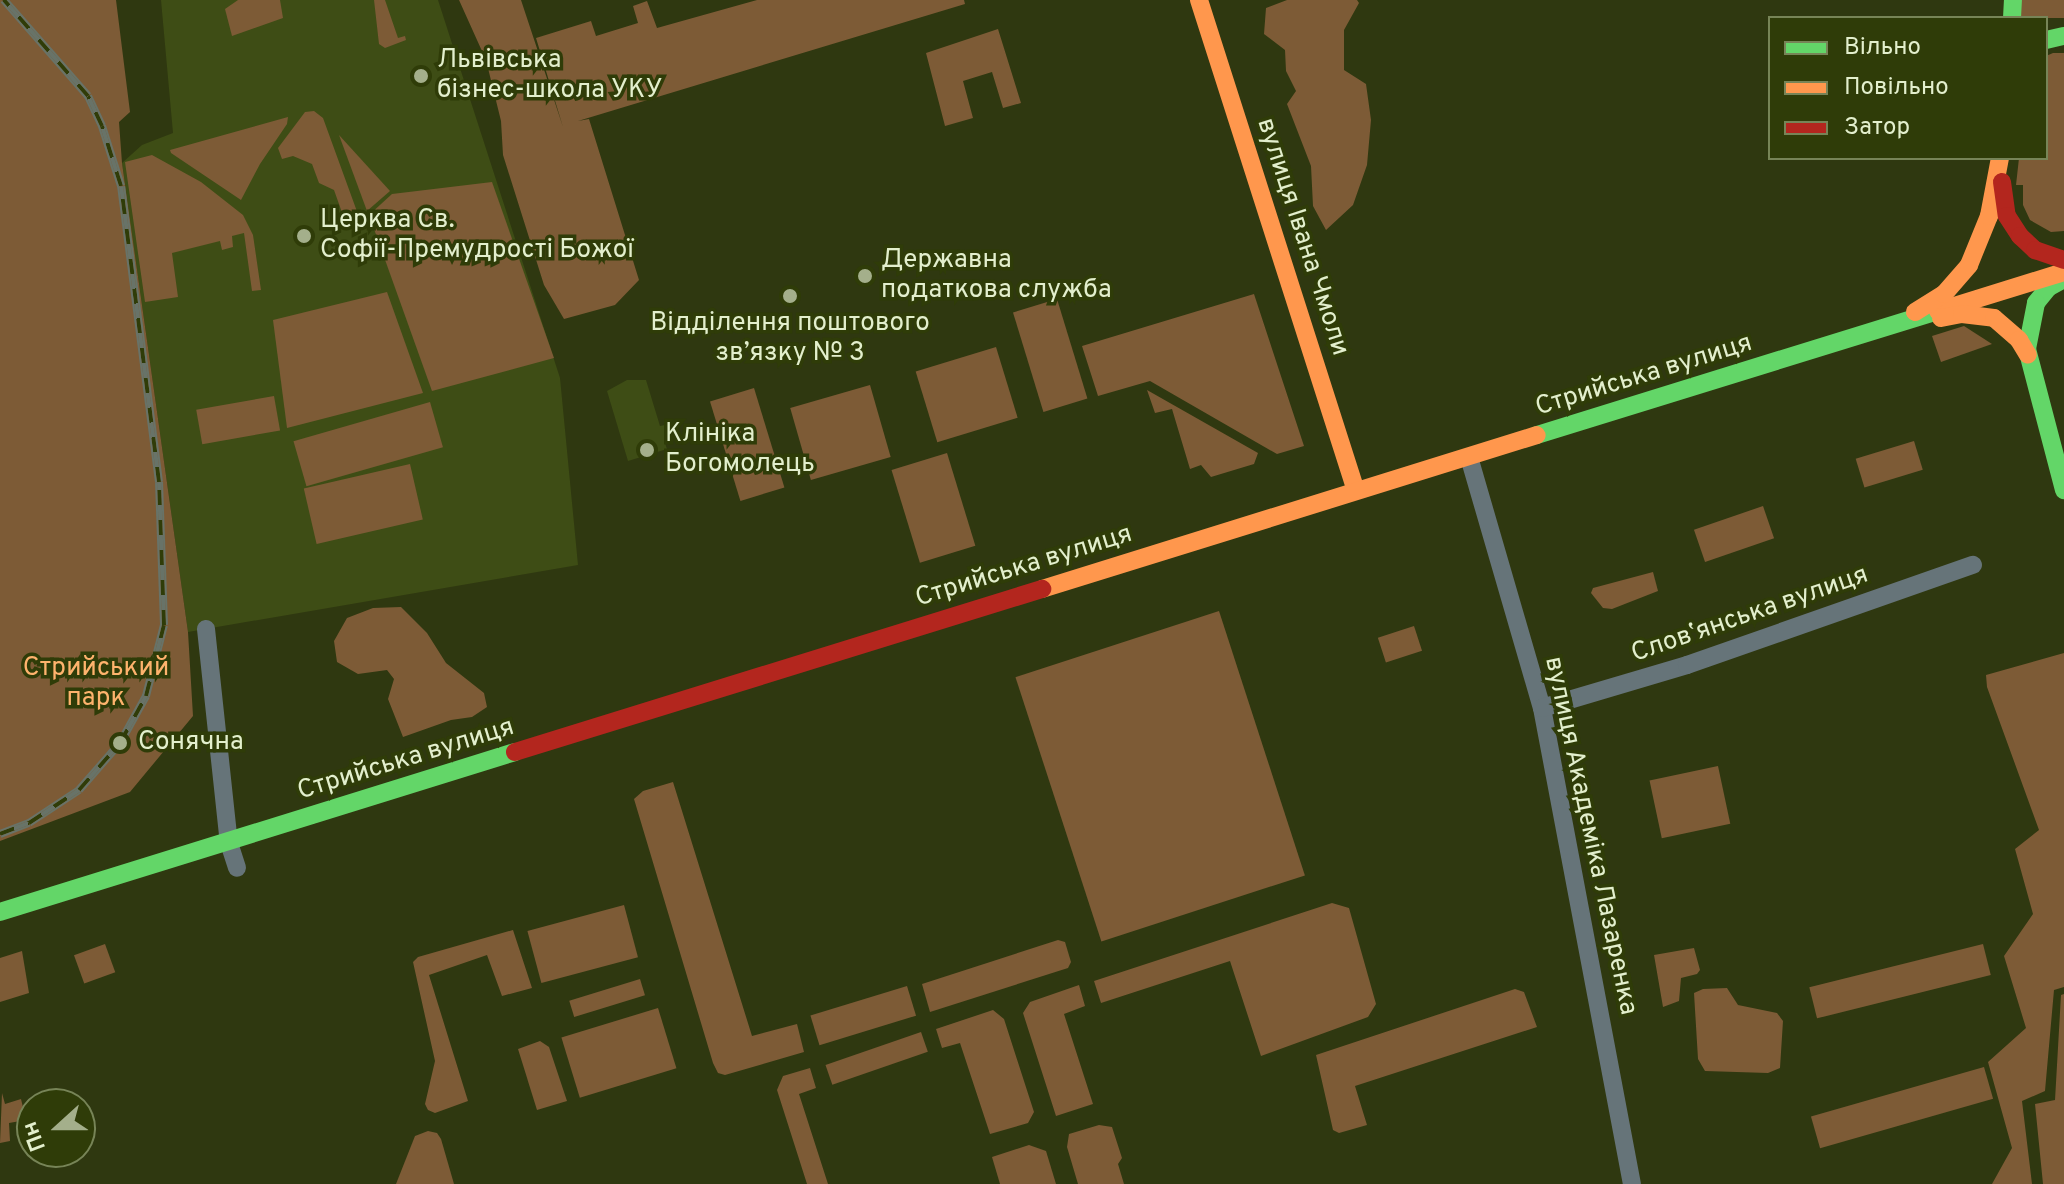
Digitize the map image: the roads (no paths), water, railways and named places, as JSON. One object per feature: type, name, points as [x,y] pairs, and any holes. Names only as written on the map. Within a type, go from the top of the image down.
[{"type":"main road","name":"вулиця Івана Чмоли","points":[[1199,0],[1356,491]]},
{"type":"main road","points":[[2000,160],[2002,195],[2007,216],[2016,231],[2035,250],[2064,260]]},
{"type":"main road","points":[[1889,328],[1944,294],[1969,265],[1989,216],[2000,160]]},
{"type":"main road","name":"Стрийська вулиця","points":[[0,912],[2064,272]]},
{"type":"main road","points":[[2064,279],[2048,288],[2036,303],[2030,320],[2028,355],[2064,490]]},
{"type":"main road","points":[[1889,328],[1962,314],[1989,316],[2004,324],[2028,355]]},
{"type":"main road","points":[[2045,417],[2064,451]]},
{"type":"street","name":"вулиця Академіка Лазаренка","points":[[1469,457],[1542,708],[1632,1184]]},
{"type":"street","name":"Словʼянська вулиця","points":[[1542,708],[1687,665],[1973,565]]},
{"type":"street","points":[[206,629],[229,843],[237,868]]},
{"type":"railway","points":[[0,834],[29,823],[79,790],[120,743],[146,696],[164,625],[159,482],[121,186],[102,126],[88,96],[4,0]]},
{"type":"place","name":"Львівська бізнес-школа УКУ","points":[[421,76]]},
{"type":"place","name":"Церква Св. Софії-Премудрості Божої","points":[[304,236]]},
{"type":"place","name":"Державна податкова служба","points":[[865,276]]},
{"type":"place","name":"Відділення поштового зв’язку № 3","points":[[790,296]]},
{"type":"place","name":"Клініка Богомолець","points":[[647,450]]},
{"type":"place","name":"Сонячна","points":[[120,743]]},
{"type":"park label","name":"Стрийський парк","points":[[96,684]]}]
